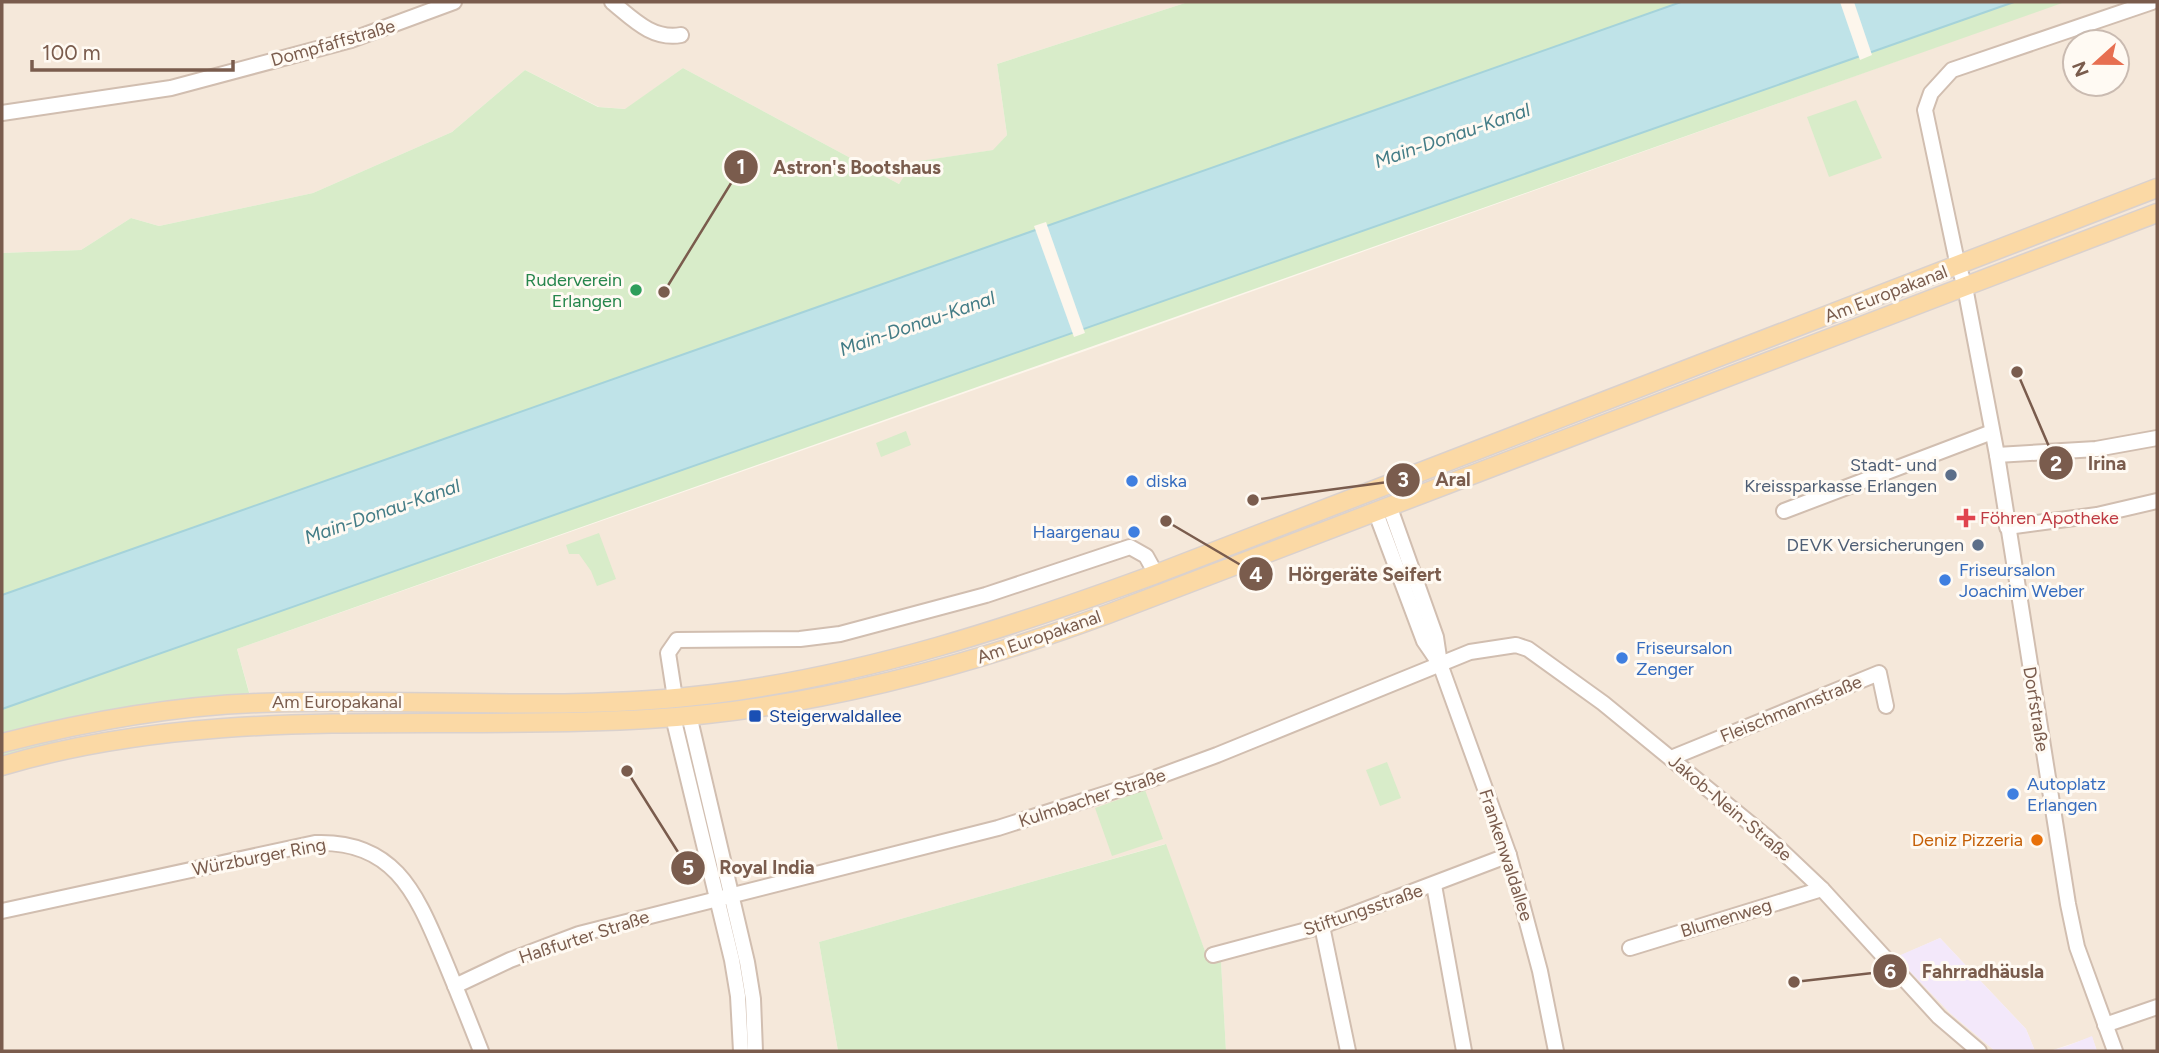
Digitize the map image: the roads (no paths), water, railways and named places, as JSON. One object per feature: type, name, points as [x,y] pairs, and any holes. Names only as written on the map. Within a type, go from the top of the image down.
[{"type":"main road","points":[[1958,267],[2157,188]]},
{"type":"main road","points":[[1965,287],[2157,213]]},
{"type":"main road","name":"Am Europakanal","points":[[2,743],[105,721],[256,703],[587,702],[675,698],[785,683],[916,654],[1030,620],[1156,574],[1958,267]]},
{"type":"main road","name":"Am Europakanal","points":[[2,766],[80,746],[260,724],[547,723],[681,716],[827,696],[959,664],[1050,636],[1965,287]]},
{"type":"main road","points":[[1376,491],[1383,511]]},
{"type":"main road","points":[[675,698],[681,716]]},
{"type":"street","name":"Dompfaffstraße","points":[[2,113],[171,88],[351,40],[454,2]]},
{"type":"street","points":[[612,2],[649,31],[668,37],[681,35]]},
{"type":"street","points":[[1958,267],[1925,110],[1940,80],[1969,62],[2152,2]]},
{"type":"street","name":"Am Europakanal","points":[[1958,267],[1965,287]]},
{"type":"street","name":"Dorfstraße","points":[[1965,287],[1997,456],[2066,893],[2077,947],[2115,1051]]},
{"type":"street","points":[[1784,511],[1992,432]]},
{"type":"street","points":[[1997,456],[2096,449],[2157,438]]},
{"type":"street","points":[[2007,527],[2097,515],[2157,501]]},
{"type":"street","name":"Frankenwaldallee","points":[[1383,511],[1436,637],[1440,664],[1509,855],[1529,925],[1556,1051]]},
{"type":"street","points":[[675,698],[668,653],[677,640],[800,639],[839,634],[986,595],[1130,547],[1146,556],[1156,574]]},
{"type":"street","name":"Jakob-Nein-Straße","points":[[1440,664],[1469,652],[1497,646],[1516,645],[1528,649],[1603,703],[1769,839],[1822,889],[1939,1017],[1979,1051]]},
{"type":"street","name":"Kulmbacher Straße","points":[[724,897],[998,828],[1149,780],[1440,664]]},
{"type":"street","name":"Fleischmannstraße","points":[[1671,758],[1880,673],[1886,706]]},
{"type":"street","points":[[681,716],[724,897],[753,999],[755,1051]]},
{"type":"street","name":"Würzburger Ring","points":[[2,911],[315,843],[352,845],[379,857],[410,886],[421,904],[481,1051]]},
{"type":"street","name":"Stiftungsstraße","points":[[1213,955],[1322,926],[1509,855]]},
{"type":"street","points":[[1434,885],[1464,1051]]},
{"type":"street","name":"Blumenweg","points":[[1630,948],[1822,889]]},
{"type":"street","points":[[724,897],[738,996],[741,1051]]},
{"type":"street","name":"Haßfurter Straße","points":[[455,986],[510,960],[579,934],[724,897]]},
{"type":"street","points":[[1322,926],[1348,1051]]},
{"type":"street","points":[[2105,1025],[2157,1007]]},
{"type":"water","name":"Main-Donau-Kanal","points":[[1681,2],[2014,2],[2,709],[2,595]]},
{"type":"place","name":"Ruderverein Erlangen","points":[[636,290]]},
{"type":"place","name":"Astron's Bootshaus","points":[[664,292]]},
{"type":"place","name":"Irina","points":[[2017,372]]},
{"type":"place","name":"Stadt- und Kreissparkasse Erlangen","points":[[1951,475]]},
{"type":"place","name":"diska","points":[[1132,481]]},
{"type":"place","name":"Aral","points":[[1253,500]]},
{"type":"place","name":"Föhren Apotheke","points":[[1966,518]]},
{"type":"place","name":"Hörgeräte Seifert","points":[[1166,521]]},
{"type":"place","name":"Haargenau","points":[[1134,532]]},
{"type":"place","name":"DEVK Versicherungen","points":[[1978,545]]},
{"type":"place","name":"Friseursalon Joachim Weber","points":[[1945,580]]},
{"type":"place","name":"Friseursalon Zenger","points":[[1622,658]]},
{"type":"place","name":"Steigerwaldallee","points":[[755,716]]},
{"type":"place","name":"Royal India","points":[[627,771]]},
{"type":"place","name":"Autoplatz Erlangen","points":[[2013,794]]},
{"type":"place","name":"Deniz Pizzeria","points":[[2037,840]]},
{"type":"place","name":"Fahrradhäusla","points":[[1794,982]]}]
